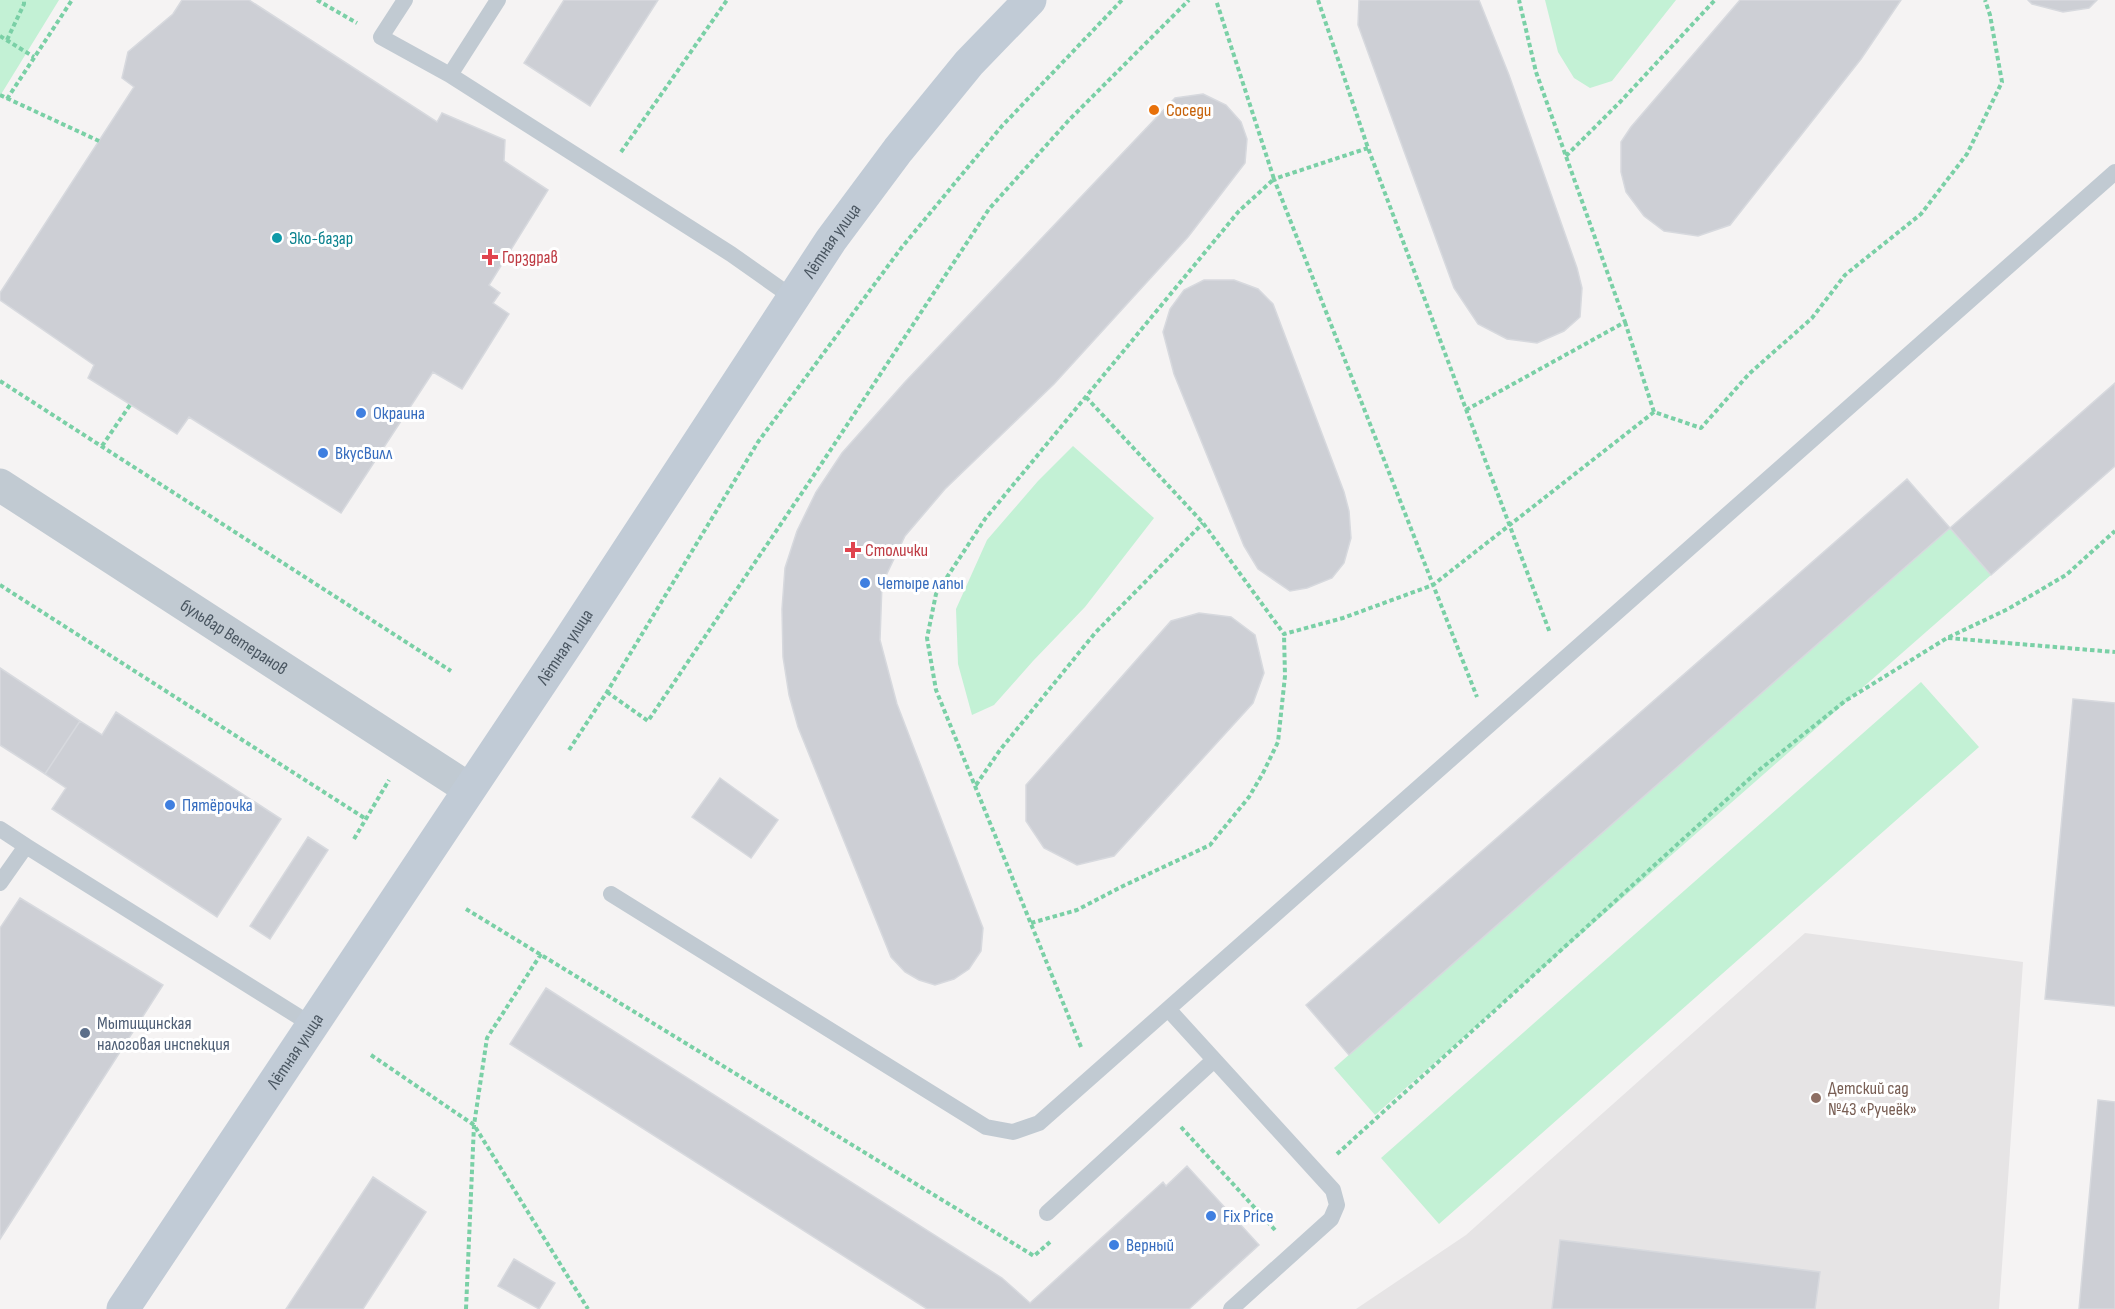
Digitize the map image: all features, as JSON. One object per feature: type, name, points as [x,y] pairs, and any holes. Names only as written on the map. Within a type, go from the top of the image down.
[{"type":"street","name":"Лётная улица","points":[[123,1309],[568,642],[831,240],[898,150],[969,63],[1030,0]]},
{"type":"street","name":"бульвар Ветеранов","points":[[0,485],[469,789]]},
{"type":"lane","points":[[405,0],[381,37],[450,75],[731,254],[792,297]]},
{"type":"lane","points":[[450,75],[498,0]]},
{"type":"lane","points":[[611,894],[986,1127],[1013,1132],[1039,1123],[2115,172]]},
{"type":"lane","points":[[0,829],[312,1025]]},
{"type":"lane","points":[[0,883],[27,846]]},
{"type":"lane","points":[[1168,1009],[1333,1190],[1337,1205],[1331,1219],[1231,1309]]},
{"type":"lane","points":[[1047,1213],[1214,1060]]},
{"type":"path","points":[[7,40],[24,0]]},
{"type":"path","points":[[7,99],[72,0]]},
{"type":"path","points":[[317,0],[381,37]]},
{"type":"path","points":[[606,174],[727,0]]},
{"type":"path","points":[[569,750],[607,692],[758,442],[902,248],[1002,126],[1122,0]]},
{"type":"path","points":[[607,692],[648,721],[820,466],[988,209],[1069,120],[1189,0]]},
{"type":"path","points":[[1216,0],[1274,179],[1489,726]]},
{"type":"path","points":[[1318,0],[1368,148],[1561,662]]},
{"type":"path","points":[[1519,0],[1536,72],[1625,322],[1654,412]]},
{"type":"path","points":[[1566,156],[1715,0]]},
{"type":"path","points":[[1654,412],[1701,428],[1749,374],[1812,318],[1845,275],[1921,214],[1967,154],[2002,82],[1990,15],[1985,0]]},
{"type":"path","points":[[0,36],[34,57]]},
{"type":"path","points":[[0,94],[99,141]]},
{"type":"path","points":[[1093,1075],[936,690],[927,638],[936,594],[985,519],[1239,211],[1274,179],[1368,148]]},
{"type":"path","points":[[1466,410],[1625,322]]},
{"type":"path","points":[[0,381],[452,671]]},
{"type":"path","points":[[1031,923],[1077,910],[1210,845],[1249,797],[1278,742],[1285,676],[1284,634],[1203,523],[1086,397]]},
{"type":"path","points":[[102,446],[130,405]]},
{"type":"path","points":[[1284,634],[1343,618],[1433,585],[1654,412]]},
{"type":"path","points":[[975,786],[1000,750],[1095,633],[1203,523]]},
{"type":"path","points":[[1317,1173],[1758,771],[1845,701],[1947,638],[2008,609],[2066,575],[2115,531]]},
{"type":"path","points":[[0,585],[366,819]]},
{"type":"path","points":[[1947,638],[2115,652]]},
{"type":"path","points":[[466,909],[1034,1256],[1052,1241]]},
{"type":"path","points":[[466,1309],[474,1125],[487,1038],[541,954]]},
{"type":"path","points":[[371,1054],[474,1125],[588,1309]]},
{"type":"path","points":[[1180,1126],[1295,1251]]},
{"type":"shaded area","name":"Детский сад №43 «Ручеёк»","points":[[1805,933],[2023,962],[1999,1309],[1356,1309],[1466,1235]]},
{"type":"green space","points":[[0,0],[59,0],[0,96]]},
{"type":"green space","points":[[1545,0],[1676,0],[1612,81],[1590,88],[1574,78],[1558,52]]},
{"type":"green space","points":[[1073,446],[1154,518],[1085,607],[994,705],[972,715],[958,664],[956,609],[987,540],[1038,481]]},
{"type":"green space","points":[[1950,528],[1991,575],[1375,1115],[1334,1068]]},
{"type":"green space","points":[[1921,682],[1979,747],[1439,1224],[1381,1158]]},
{"type":"building","name":"Эко-базар","points":[[182,0],[249,0],[437,122],[442,113],[505,140],[504,161],[548,190],[489,285],[500,293],[493,303],[509,314],[462,389],[433,372],[341,513],[189,417],[177,434],[88,378],[94,365],[0,300],[0,293],[134,87],[122,78],[128,52],[173,14]]},
{"type":"building","points":[[564,0],[658,0],[590,106],[524,63]]},
{"type":"building","points":[[1359,0],[1479,0],[1509,75],[1577,268],[1582,288],[1580,317],[1564,331],[1537,343],[1507,339],[1478,324],[1454,288],[1358,25]]},
{"type":"building","points":[[1740,0],[1901,0],[1861,59],[1730,225],[1698,236],[1664,231],[1644,216],[1626,192],[1621,172],[1621,142],[1631,127]]},
{"type":"building","points":[[2028,0],[2097,0],[2089,8],[2063,12],[2032,4]]},
{"type":"building","points":[[1203,94],[1226,105],[1241,122],[1247,139],[1245,163],[1188,237],[1054,384],[945,489],[905,536],[882,584],[880,640],[897,704],[983,928],[981,951],[969,969],[954,979],[935,985],[905,972],[891,957],[798,727],[789,695],[783,657],[782,609],[785,568],[797,531],[816,492],[842,453],[905,382],[1175,98]]},
{"type":"building","points":[[1204,280],[1234,280],[1258,289],[1273,304],[1344,492],[1349,511],[1351,538],[1344,563],[1332,578],[1307,588],[1290,591],[1258,569],[1244,546],[1174,374],[1163,332],[1170,309],[1184,290]]},
{"type":"building","points":[[2115,383],[2115,466],[1991,575],[1950,528]]},
{"type":"building","points":[[1907,479],[1950,528],[1349,1055],[1306,1005]]},
{"type":"building","points":[[1199,613],[1231,617],[1255,635],[1264,673],[1253,703],[1114,856],[1077,865],[1044,848],[1026,821],[1026,785],[1171,621]]},
{"type":"building","points":[[0,668],[80,721],[45,774],[0,745]]},
{"type":"building","points":[[2073,699],[2115,703],[2115,1006],[2045,999]]},
{"type":"building","points":[[116,712],[281,819],[217,917],[52,809],[66,788],[45,774],[80,721],[102,735]]},
{"type":"building","points":[[720,778],[778,820],[751,858],[692,817]]},
{"type":"building","points":[[308,837],[328,850],[270,939],[250,926]]},
{"type":"building","points":[[20,898],[163,985],[0,1239],[0,928]]},
{"type":"building","points":[[546,988],[1002,1278],[1030,1303],[1163,1182],[1166,1186],[1187,1166],[1259,1245],[1189,1309],[927,1309],[510,1044]]},
{"type":"building","points":[[2098,1100],[2115,1102],[2115,1309],[2079,1309]]},
{"type":"building","points":[[373,1177],[426,1212],[363,1309],[286,1309]]},
{"type":"building","points":[[1560,1240],[1820,1272],[1815,1309],[1552,1309]]},
{"type":"building","points":[[514,1259],[555,1283],[539,1309],[498,1286]]},
{"type":"place","name":"Соседи","points":[[1154,110]]},
{"type":"place","name":"Эко-базар","points":[[277,238]]},
{"type":"place","name":"Горздрав","points":[[490,257]]},
{"type":"place","name":"Окраина","points":[[361,413]]},
{"type":"place","name":"ВкусВилл","points":[[323,453]]},
{"type":"place","name":"Столички","points":[[853,550]]},
{"type":"place","name":"Четыре лапы","points":[[865,583]]},
{"type":"place","name":"Пятёрочка","points":[[170,805]]},
{"type":"place","name":"Мытищинская налоговая инспекция","points":[[85,1033]]},
{"type":"place","name":"Детский сад №43 «Ручеёк»","points":[[1816,1098]]},
{"type":"place","name":"Fix Price","points":[[1211,1216]]},
{"type":"place","name":"Верный","points":[[1114,1245]]}]
